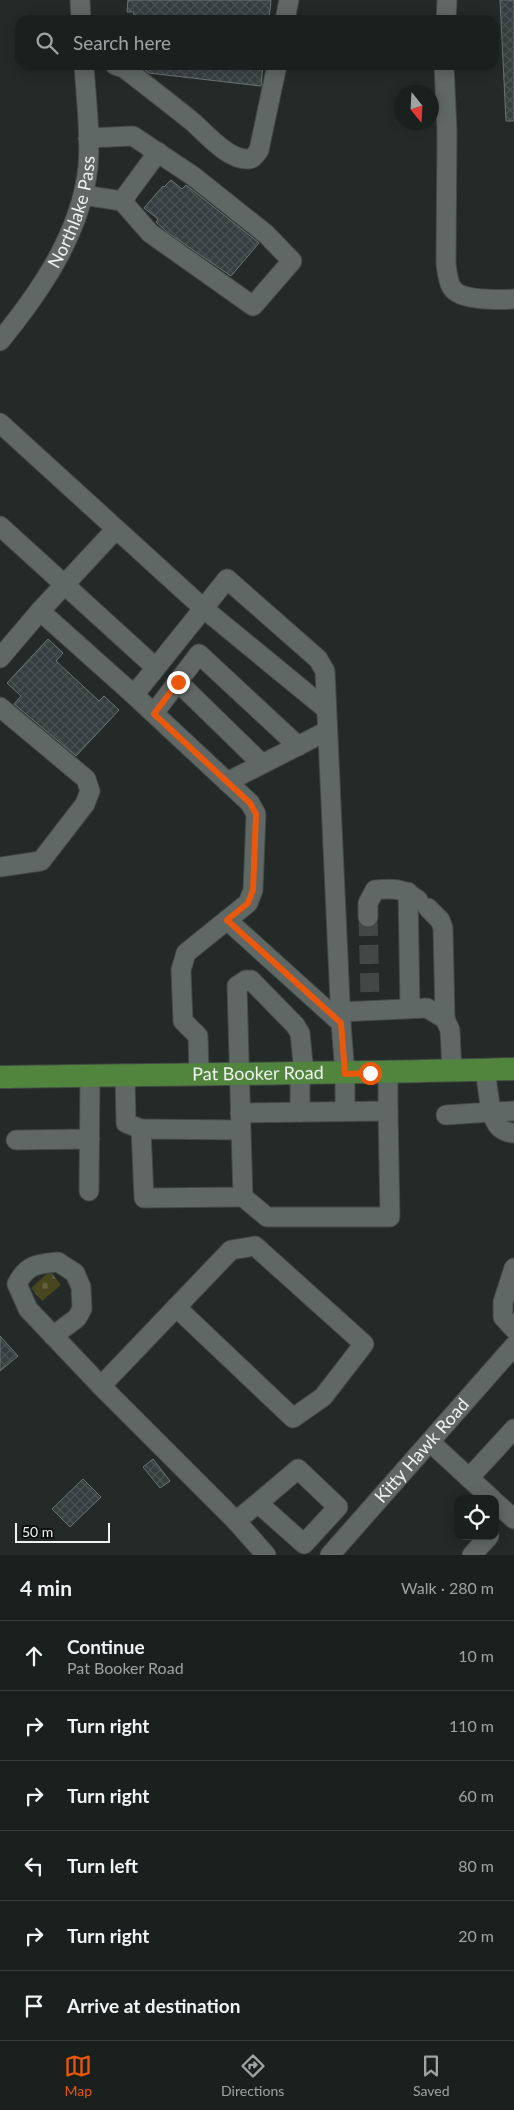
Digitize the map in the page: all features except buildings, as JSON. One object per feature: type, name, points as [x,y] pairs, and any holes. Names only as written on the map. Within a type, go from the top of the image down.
[{"type":"main road","name":"Pat Booker Road","points":[[0,1077],[199,1073],[345,1074],[514,1069]]},
{"type":"street","points":[[80,0],[81,15]]},
{"type":"street","points":[[286,15],[289,0]]},
{"type":"street","points":[[446,15],[447,0]]},
{"type":"street","name":"Northlake Pass","points":[[0,342],[23,314],[59,254],[73,226],[88,168],[84,70]]},
{"type":"street","points":[[126,70],[216,143],[230,153],[247,160],[253,158],[259,150],[275,70]]},
{"type":"street","points":[[444,70],[447,131],[446,264],[449,282],[453,290],[465,297],[514,299]]},
{"type":"street","points":[[82,195],[122,201],[150,233],[253,306],[292,261],[266,234],[193,176],[133,136],[88,138]]},
{"type":"street","points":[[122,201],[158,152]]},
{"type":"street","points":[[0,423],[203,608],[326,709]]},
{"type":"street","points":[[0,526],[156,667]]},
{"type":"street","points":[[0,658],[116,528]]},
{"type":"street","points":[[134,695],[226,579],[318,659],[325,671],[345,1074],[345,1111]]},
{"type":"street","points":[[40,611],[250,803],[256,814],[253,890],[248,903],[186,953],[182,970],[183,1021],[198,1036],[199,1073]]},
{"type":"street","points":[[154,714],[199,654],[298,746]]},
{"type":"street","points":[[178,682],[262,764]]},
{"type":"street","points":[[0,707],[86,779],[90,791],[85,804],[41,862],[0,867]]},
{"type":"street","points":[[227,782],[327,732]]},
{"type":"street","points":[[368,917],[368,903],[374,890],[394,888],[408,892],[440,920],[443,928],[444,1019],[450,1030],[452,1071]]},
{"type":"street","points":[[408,892],[410,1008]]},
{"type":"street","points":[[227,920],[341,1018]]},
{"type":"street","points":[[243,1197],[237,986],[246,980],[250,980],[295,1025],[300,1033],[302,1073],[300,1112]]},
{"type":"street","points":[[341,1018],[370,1003],[427,1008],[444,1019]]},
{"type":"street","points":[[485,1070],[491,1112],[497,1126],[504,1132],[514,1133]]},
{"type":"street","points":[[141,1129],[144,1198],[243,1197],[267,1217],[390,1217],[388,1072]]},
{"type":"street","points":[[125,1074],[126,1123],[141,1129],[240,1121],[300,1112],[388,1111]]},
{"type":"street","points":[[89,1191],[90,1075]]},
{"type":"street","points":[[446,1116],[514,1111]]},
{"type":"street","points":[[16,1140],[90,1139]]},
{"type":"street","points":[[101,1386],[176,1306],[231,1250],[255,1246],[364,1344],[323,1397],[293,1418],[176,1306]]},
{"type":"street","points":[[514,1268],[503,1302],[503,1317],[514,1329]]},
{"type":"street","points":[[53,1336],[236,1522],[266,1555]]},
{"type":"street","name":"Kitty Hawk Road","points":[[330,1555],[514,1346]]},
{"type":"street","points":[[469,1478],[514,1429]]},
{"type":"street","points":[[430,1442],[488,1495]]},
{"type":"street","points":[[236,1522],[258,1503],[298,1469],[338,1507],[304,1544],[258,1503]]},
{"type":"street","points":[[499,1506],[512,1517],[499,1527]]},
{"type":"street","points":[[323,1524],[345,1538]]},
{"type":"street","points":[[472,1555],[486,1540]]},
{"type":"green space","points":[[50,1271],[61,1285],[42,1301],[31,1288]]},
{"type":"tunnel","points":[[368,917],[370,996]]},
{"type":"route","points":[[178,682],[154,714],[250,803],[256,814],[253,890],[248,903],[227,920],[341,1023],[345,1074],[370,1073]]}]
